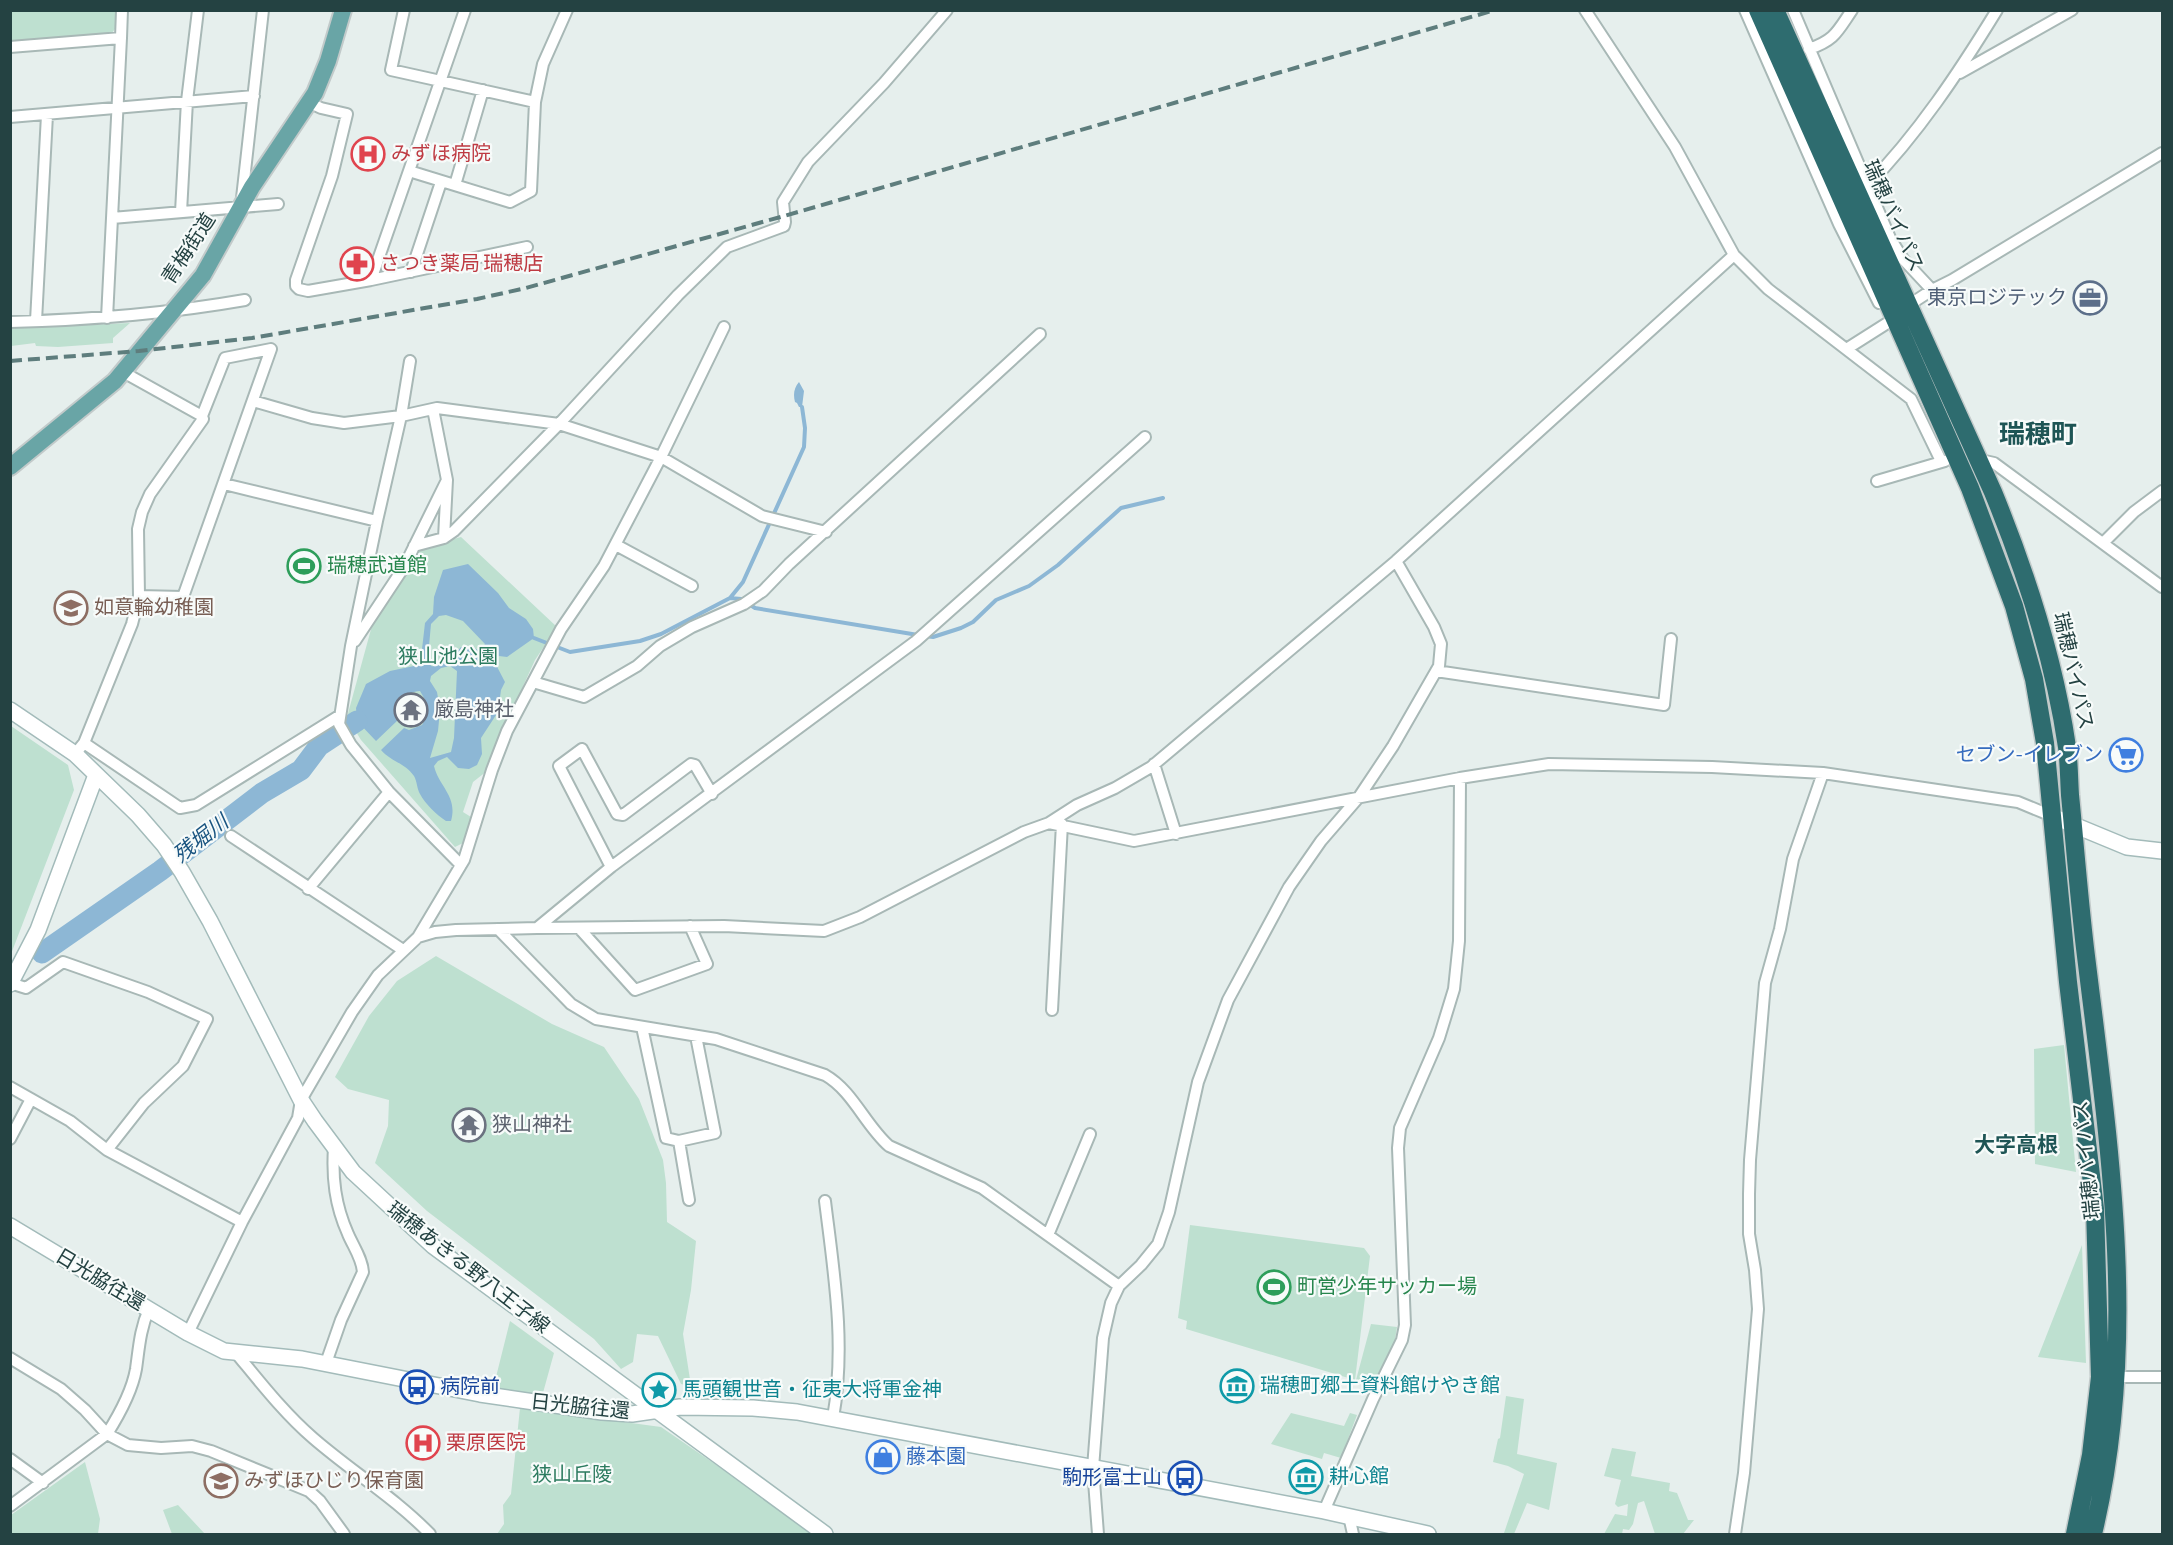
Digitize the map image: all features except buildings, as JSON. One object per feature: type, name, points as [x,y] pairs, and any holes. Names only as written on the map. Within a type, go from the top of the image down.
[{"type":"highway","name":"瑞穂バイパス","points":[[1758,10],[1909,305],[1993,492],[2025,572],[2046,644],[2067,750],[2079,896],[2115,1212],[2119,1308],[2108,1377],[2074,1534]]},
{"type":"highway","name":"瑞穂バイパス","points":[[1775,10],[1810,108],[1895,328],[1949,460],[1995,551],[2021,631],[2040,710],[2068,982],[2095,1209],[2108,1377],[2110,1454],[2093,1534]]},
{"type":"main road","name":"青梅街道","points":[[10,467],[79,412],[123,372],[203,275],[258,178],[310,103],[328,61],[343,10]]},
{"type":"street","points":[[107,318],[122,10]]},
{"type":"street","points":[[181,213],[187,101],[198,10]]},
{"type":"street","points":[[241,207],[263,10]]},
{"type":"street","points":[[404,10],[391,70],[535,102]]},
{"type":"street","points":[[371,280],[465,10]]},
{"type":"street","points":[[409,171],[510,202],[531,191],[535,102],[543,64],[567,10]]},
{"type":"street","points":[[414,546],[444,538],[454,531],[559,424],[678,295],[727,247],[784,226],[786,222],[783,202],[808,162],[884,83],[948,10]]},
{"type":"street","points":[[1585,10],[1675,147],[1734,255],[1768,289],[1848,348],[1911,399],[1949,460]]},
{"type":"street","points":[[1745,10],[1839,224],[1895,328],[1848,348]]},
{"type":"street","points":[[1793,10],[1890,238],[1903,259],[1932,290]]},
{"type":"street","points":[[1809,49],[1832,38],[1852,10]]},
{"type":"street","points":[[1867,186],[1906,141],[1957,75],[1997,10]]},
{"type":"street","points":[[1957,75],[2072,10]]},
{"type":"street","points":[[10,47],[121,38]]},
{"type":"street","points":[[455,185],[483,90]]},
{"type":"street","points":[[10,117],[254,96]]},
{"type":"street","points":[[310,103],[347,114],[332,176],[298,275],[296,286],[299,289],[308,291],[371,280],[527,247]]},
{"type":"street","points":[[36,321],[47,115]]},
{"type":"street","points":[[1909,305],[2163,153]]},
{"type":"street","points":[[411,272],[441,182]]},
{"type":"street","points":[[112,218],[278,204]]},
{"type":"street","points":[[417,938],[435,932],[537,928],[744,926],[824,931],[851,922],[1024,832],[1049,823],[1077,805],[1115,788],[1154,764],[1396,561],[1734,255]]},
{"type":"street","points":[[10,322],[171,313],[244,300]]},
{"type":"street","points":[[188,1333],[242,1222],[298,1118],[302,1100],[352,1012],[378,975],[417,938],[460,865],[500,747],[552,646],[616,545],[724,327]]},
{"type":"street","points":[[533,682],[584,697],[637,666],[660,646],[692,627],[746,603],[763,591],[789,564],[1040,334]]},
{"type":"street","points":[[139,596],[183,597],[271,349],[225,358],[202,416],[203,419],[150,495],[142,512],[138,530],[139,596],[132,624],[79,748],[180,808],[188,808],[339,720]]},
{"type":"street","points":[[410,361],[401,416],[376,521],[351,646],[339,720],[351,745],[389,792],[460,865]]},
{"type":"street","points":[[123,372],[202,416]]},
{"type":"street","points":[[253,401],[312,418],[344,423],[401,416],[433,409],[559,424],[661,457],[771,518],[826,532]]},
{"type":"street","points":[[433,409],[447,480],[444,538]]},
{"type":"street","points":[[537,928],[611,867],[916,641],[1145,437]]},
{"type":"street","points":[[1877,482],[1949,460],[1978,459],[1994,463],[2163,587]]},
{"type":"street","points":[[351,646],[404,567],[447,480]]},
{"type":"street","points":[[224,484],[376,521]]},
{"type":"street","points":[[2103,543],[2134,512],[2163,491]]},
{"type":"street","points":[[616,545],[692,586]]},
{"type":"street","points":[[1098,1534],[1093,1468],[1103,1338],[1111,1303],[1119,1286],[1141,1265],[1158,1244],[1169,1212],[1198,1082],[1228,1000],[1289,887],[1321,841],[1359,797],[1393,746],[1436,671],[1441,656],[1441,644],[1434,627],[1396,561]]},
{"type":"street","points":[[1436,671],[1664,705],[1671,639]]},
{"type":"street","name":"瑞穂あきる野八王子線","points":[[10,710],[79,748],[96,775],[138,815],[164,846],[210,921],[302,1100],[353,1172],[375,1195],[432,1246],[825,1534]]},
{"type":"street","points":[[611,867],[559,766],[582,749],[617,814],[623,815],[692,764],[695,765],[712,794]]},
{"type":"street","points":[[1154,764],[1176,834]]},
{"type":"street","points":[[1049,823],[1134,841],[1461,778],[1549,764],[1712,767],[1823,773],[2018,802],[2127,847],[2163,851]]},
{"type":"street","points":[[1735,1534],[1744,1473],[1757,1320],[1755,1270],[1749,1234],[1749,1194],[1765,984],[1780,929],[1793,859],[1823,773]]},
{"type":"street","points":[[96,775],[38,930],[11,984],[26,988],[63,962],[148,992],[207,1019],[183,1066],[144,1103],[107,1150]]},
{"type":"street","points":[[1324,1510],[1364,1417],[1402,1340],[1405,1325],[1398,1148],[1400,1128],[1439,1038],[1454,989],[1459,941],[1461,778]]},
{"type":"street","points":[[308,889],[389,792]]},
{"type":"street","points":[[1052,1010],[1062,824]]},
{"type":"street","points":[[231,836],[403,950]]},
{"type":"street","points":[[579,928],[635,990],[707,964],[690,926]]},
{"type":"street","points":[[498,929],[572,1005],[585,1015],[602,1021],[716,1039],[825,1075],[836,1081],[845,1090],[876,1135],[889,1146],[982,1188],[1119,1286]]},
{"type":"street","points":[[642,1027],[666,1138],[679,1141],[716,1133],[696,1036]]},
{"type":"street","points":[[10,1087],[70,1120],[107,1150],[242,1222]]},
{"type":"street","points":[[10,1139],[31,1099]]},
{"type":"street","points":[[1048,1235],[1090,1134]]},
{"type":"street","points":[[679,1141],[689,1200]]},
{"type":"street","points":[[326,1363],[341,1320],[363,1272],[362,1264],[347,1232],[336,1200],[333,1176],[334,1147]]},
{"type":"street","points":[[825,1201],[838,1313],[837,1394],[832,1418]]},
{"type":"street","name":"日光脇往還","points":[[10,1226],[188,1333],[224,1351],[302,1359],[480,1394],[602,1412],[632,1414],[680,1407],[753,1408],[797,1412],[1324,1510],[1428,1534]]},
{"type":"street","points":[[10,1506],[106,1434],[114,1424],[133,1381],[140,1338],[149,1309]]},
{"type":"street","points":[[236,1353],[279,1404],[312,1437],[430,1534]]},
{"type":"street","points":[[10,1358],[71,1396],[106,1434],[137,1447],[192,1446],[211,1450],[309,1491],[320,1501],[344,1534]]},
{"type":"street","points":[[2108,1377],[2163,1377]]},
{"type":"street","points":[[10,1459],[43,1483]]},
{"type":"street","points":[[1349,1515],[1353,1534]]},
{"type":"green space","points":[[11,10],[116,11],[115,29],[111,34],[11,42]]},
{"type":"green space","points":[[130,323],[113,338],[113,343],[58,347],[36,346],[35,343],[11,346],[11,328]]},
{"type":"green space","name":"狭山池公園","points":[[461,537],[557,627],[535,660],[492,754],[487,771],[473,782],[463,812],[471,817],[465,842],[455,847],[361,740],[347,717],[373,622],[422,547]]},
{"type":"green space","points":[[11,726],[68,765],[74,790],[11,954]]},
{"type":"green space","points":[[436,956],[552,1024],[604,1047],[639,1099],[663,1160],[667,1222],[696,1241],[691,1290],[683,1334],[691,1386],[681,1384],[658,1336],[637,1334],[633,1362],[621,1369],[594,1339],[427,1211],[375,1163],[388,1126],[389,1100],[348,1089],[335,1077],[369,1016],[397,981]]},
{"type":"green space","points":[[2064,1045],[2076,1172],[2035,1164],[2034,1049]]},
{"type":"green space","name":"町営少年サッカー場","points":[[1190,1225],[1364,1248],[1370,1256],[1355,1380],[1186,1329],[1187,1321],[1178,1318]]},
{"type":"green space","points":[[2082,1245],[2086,1363],[2038,1357]]},
{"type":"green space","points":[[510,1321],[554,1353],[541,1400],[493,1389]]},
{"type":"green space","points":[[1371,1324],[1397,1327],[1394,1346],[1371,1387],[1356,1380]]},
{"type":"green space","points":[[1506,1396],[1524,1399],[1517,1454],[1557,1463],[1549,1510],[1527,1503],[1514,1534],[1504,1533],[1524,1474],[1493,1462],[1500,1438]]},
{"type":"green space","name":"狭山丘陵","points":[[520,1408],[661,1427],[814,1532],[811,1534],[497,1534],[504,1524],[503,1505],[511,1494]]},
{"type":"green space","points":[[1291,1413],[1344,1426],[1350,1413],[1357,1415],[1341,1458],[1324,1453],[1322,1459],[1271,1444]]},
{"type":"green space","points":[[1612,1448],[1636,1452],[1631,1476],[1670,1483],[1669,1491],[1677,1493],[1688,1520],[1694,1520],[1683,1534],[1655,1534],[1644,1501],[1638,1503],[1633,1524],[1629,1530],[1623,1529],[1622,1534],[1604,1534],[1615,1514],[1627,1516],[1628,1504],[1618,1507],[1615,1504],[1621,1480],[1604,1476]]},
{"type":"green space","points":[[85,1462],[100,1519],[98,1534],[11,1534],[11,1515]]},
{"type":"green space","points":[[178,1505],[205,1534],[172,1534],[163,1510]]},
{"type":"water","points":[[799,382],[804,391],[802,407],[799,407],[794,399],[795,389]]},
{"type":"water","points":[[468,564],[498,593],[509,608],[526,619],[533,629],[534,638],[507,657],[499,656],[494,661],[505,682],[501,690],[498,712],[481,738],[482,754],[477,765],[469,769],[458,768],[447,757],[438,761],[434,766],[450,798],[451,821],[446,821],[431,809],[419,792],[415,778],[410,772],[381,750],[404,728],[409,730],[422,725],[428,708],[420,691],[405,697],[398,710],[398,720],[376,741],[357,721],[356,708],[366,684],[390,671],[414,666],[421,658],[425,623],[433,614],[434,597],[443,570]],"holes":[[[446,615],[463,621],[485,644],[480,651],[472,647],[461,647],[443,663],[431,666],[428,657],[431,624],[439,616]],[[450,666],[457,671],[454,738],[451,752],[430,758],[438,731],[440,710],[437,692],[430,681],[431,676],[441,668]]]},
{"type":"waterway","points":[[730,598],[743,582],[804,447],[805,428],[802,407]]},
{"type":"waterway","points":[[926,636],[933,637],[961,628],[973,622],[996,600],[1029,586],[1058,565],[1121,508],[1163,498]]},
{"type":"waterway","points":[[534,638],[570,652],[640,641],[661,634],[730,598],[741,599],[755,608],[918,635]]},
{"type":"waterway","name":"残堀川","points":[[42,953],[160,871],[262,793],[301,770],[319,746],[357,721]]},
{"type":"railway","points":[[10,361],[139,351],[252,338],[477,299],[526,288],[784,216],[1495,10]]},
{"type":"place","name":"みずほ病院","points":[[368,154]]},
{"type":"place","name":"さつき薬局 瑞穂店","points":[[357,264]]},
{"type":"place","name":"東京ロジテック","points":[[2090,298]]},
{"type":"place","name":"瑞穂武道館","points":[[304,566]]},
{"type":"place","name":"如意輪幼稚園","points":[[71,608]]},
{"type":"place","name":"厳島神社","points":[[411,710]]},
{"type":"place","name":"セブン-イレブン","points":[[2126,755]]},
{"type":"place","name":"狭山神社","points":[[469,1125]]},
{"type":"place","name":"町営少年サッカー場","points":[[1274,1287]]},
{"type":"place","name":"瑞穂町郷土資料館けやき館","points":[[1237,1386]]},
{"type":"place","name":"病院前","points":[[417,1387]]},
{"type":"place","name":"馬頭観世音・征夷大将軍金神","points":[[659,1390]]},
{"type":"place","name":"栗原医院","points":[[423,1443]]},
{"type":"place","name":"藤本園","points":[[883,1457]]},
{"type":"place","name":"耕心館","points":[[1306,1477]]},
{"type":"place","name":"駒形富士山","points":[[1185,1478]]},
{"type":"place","name":"みずほひじり保育園","points":[[221,1481]]},
{"type":"district","name":"瑞穂町","points":[[2038,435]]},
{"type":"district","name":"大字高根","points":[[2016,1145]]}]
